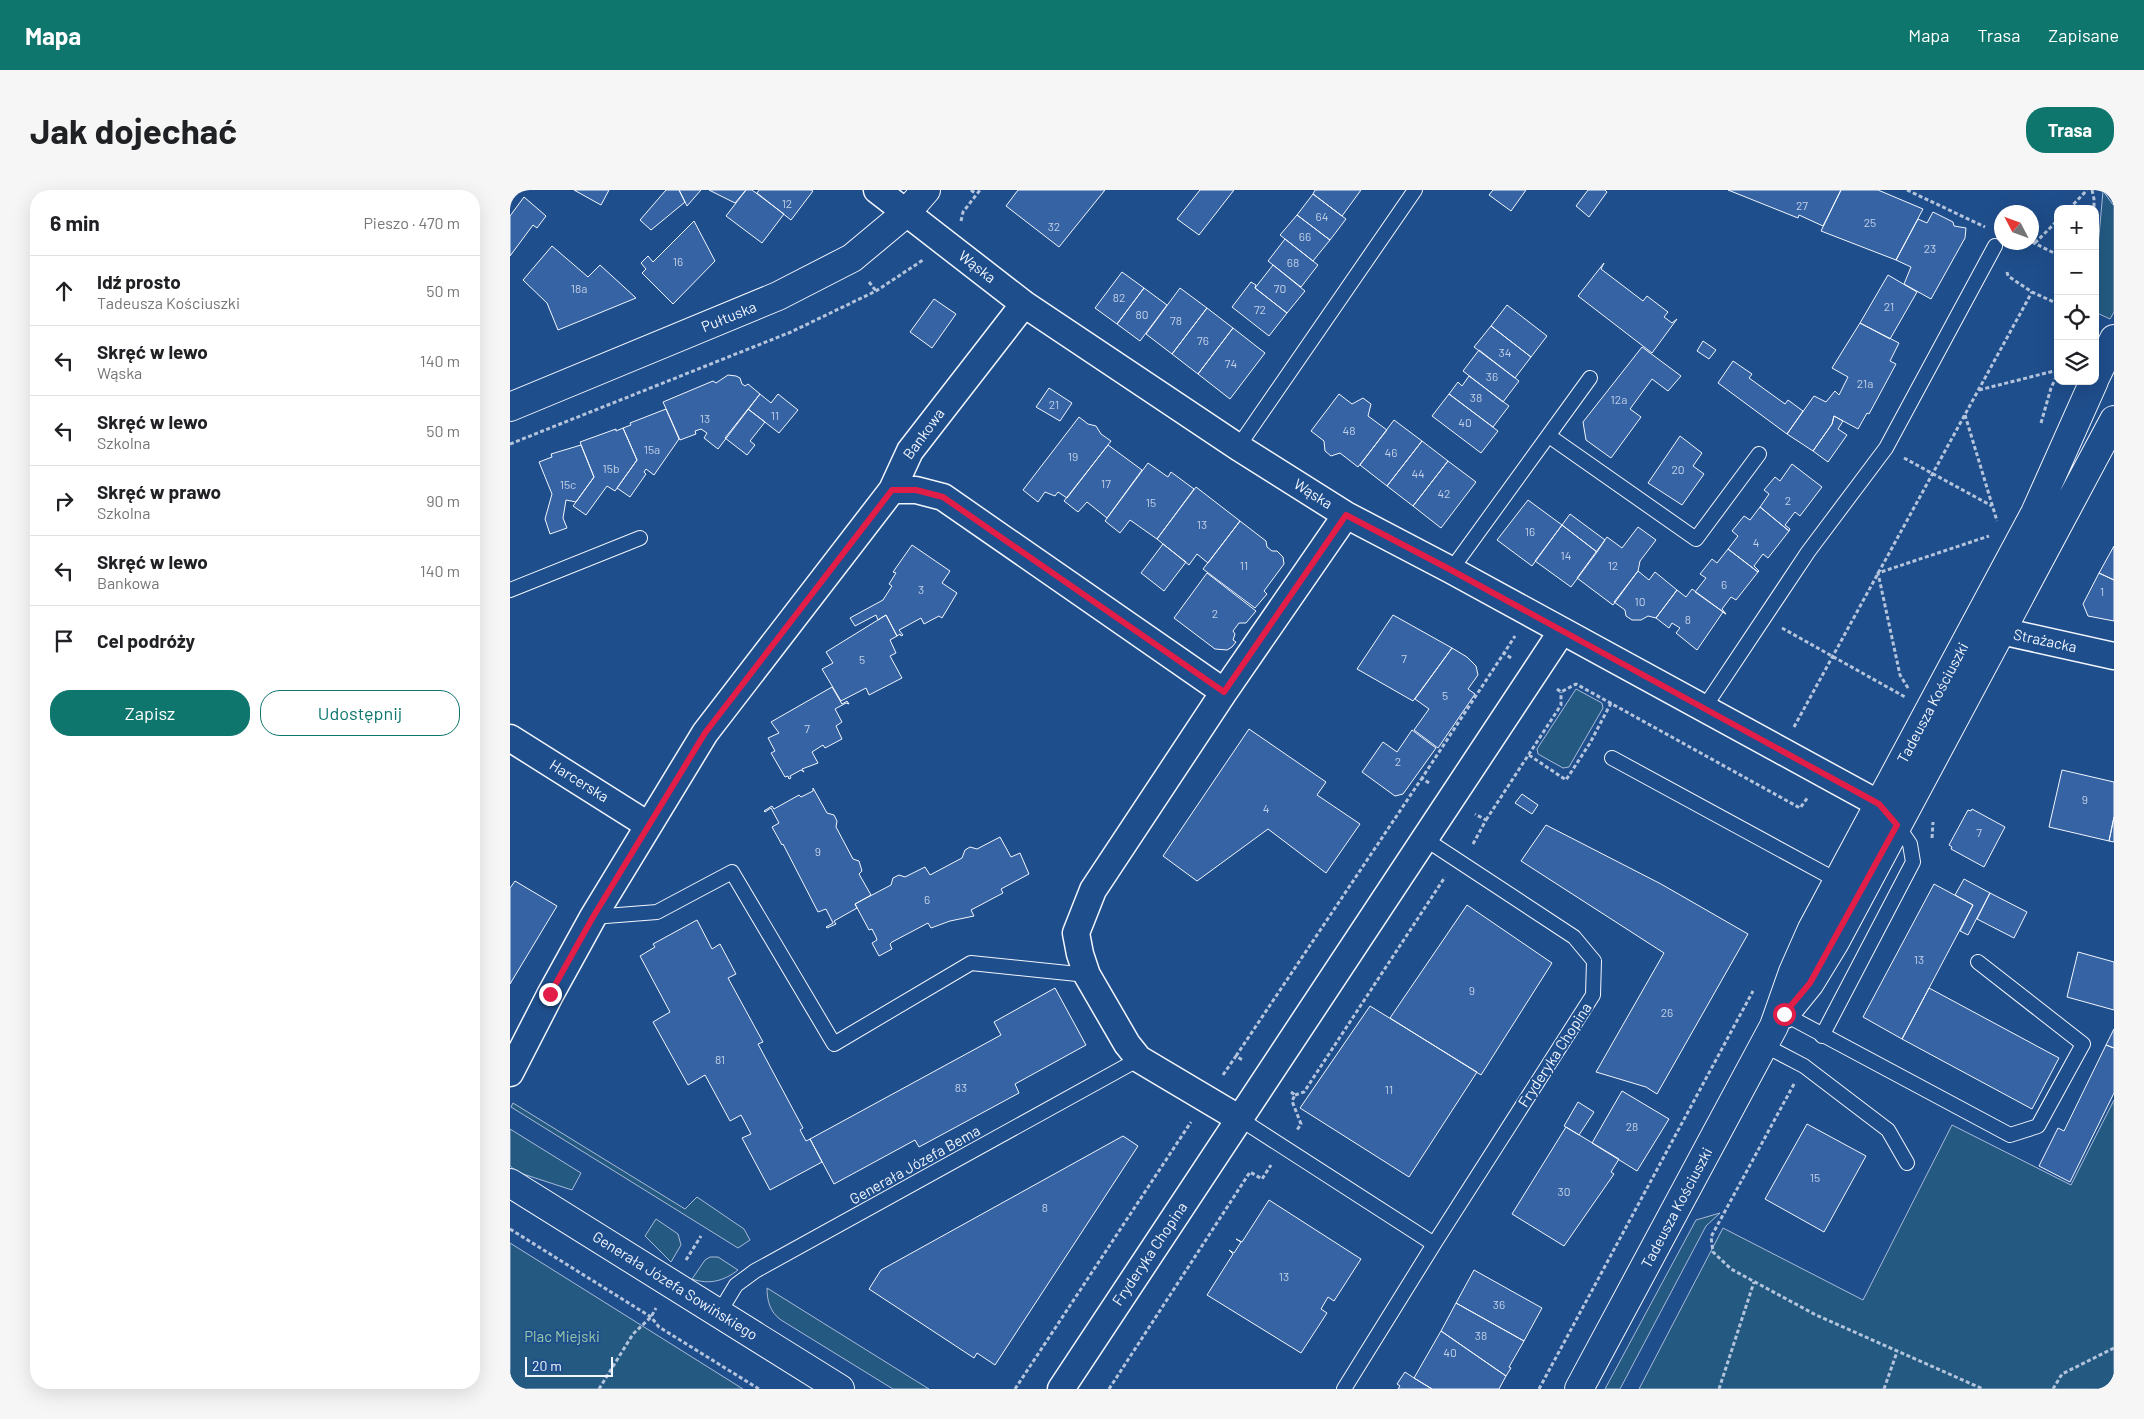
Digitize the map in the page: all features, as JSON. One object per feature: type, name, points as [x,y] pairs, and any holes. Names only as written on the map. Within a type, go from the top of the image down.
[{"type":"main road","name":"Pułtuska","points":[[510,407],[778,296],[852,258],[906,213],[926,190]]},
{"type":"main road","name":"Tadeusza Kościuszki","points":[[2099,372],[2114,340]]},
{"type":"main road","name":"Tadeusza Kościuszki","points":[[1774,1028],[1810,983],[1897,825],[1989,625],[2035,513],[2093,385]]},
{"type":"main road","name":"Tadeusza Kościuszki","points":[[1579,1389],[1774,1028],[1793,972],[1812,929],[1879,804],[2093,459],[2114,420]]},
{"type":"main road","name":"Generała Józefa Sowińskiego","points":[[510,1184],[840,1389]]},
{"type":"street","name":"Wąska","points":[[877,190],[1024,304],[1238,447],[1346,515],[1451,570],[1879,804],[1897,825]]},
{"type":"street","name":"Bankowa","points":[[510,1073],[550,994],[593,917],[705,733],[892,490],[910,451],[1024,304]]},
{"type":"street","points":[[892,490],[916,490],[943,497],[1224,692]]},
{"type":"street","points":[[1240,1119],[1139,1058],[1127,1044],[1087,975],[1076,933],[1093,890],[1224,692],[1346,515]]},
{"type":"street","name":"Strażacka","points":[[1989,625],[2114,656]]},
{"type":"street","name":"Fryderyka Chopina","points":[[1060,1389],[1562,632]]},
{"type":"street","name":"Harcerska","points":[[510,738],[648,825]]},
{"type":"lane","points":[[1238,447],[1415,190]]},
{"type":"lane","points":[[1704,708],[1808,552],[1886,448],[1994,248]]},
{"type":"lane","points":[[1451,570],[1550,436],[1590,378]]},
{"type":"lane","points":[[1550,436],[1696,540],[1759,454]]},
{"type":"lane","points":[[510,590],[640,538]]},
{"type":"lane","points":[[1612,758],[1838,881]]},
{"type":"lane","points":[[1822,1036],[1913,862],[1910,844],[1897,825]]},
{"type":"lane","name":"Fryderyka Chopina","points":[[1344,1389],[1593,995],[1594,961],[1574,937],[1425,839]]},
{"type":"lane","points":[[593,917],[657,912],[732,872],[834,1044],[971,963],[1087,975]]},
{"type":"lane","points":[[1774,1028],[1822,1036],[2010,1135],[2038,1126],[2083,1044],[1978,962]]},
{"type":"lane","points":[[1774,1028],[1804,1066],[1888,1130],[1907,1163]]},
{"type":"lane","name":"Generała Józefa Bema","points":[[719,1313],[736,1285],[755,1271],[1139,1058]]},
{"type":"lane","points":[[1240,1119],[1434,1244]]},
{"type":"path","points":[[971,190],[976,194],[980,190]]},
{"type":"path","points":[[1907,190],[1991,230],[1994,242]]},
{"type":"path","points":[[2073,205],[2087,190]]},
{"type":"path","points":[[2092,190],[2094,205]]},
{"type":"path","points":[[2039,237],[2054,224]]},
{"type":"path","points":[[2039,246],[2054,253]]},
{"type":"path","points":[[1997,250],[2008,276],[2032,292],[2054,302]]},
{"type":"path","points":[[510,444],[792,332],[876,291]]},
{"type":"path","points":[[1790,734],[2032,292]]},
{"type":"path","points":[[1979,390],[2054,371]]},
{"type":"path","points":[[1965,414],[1998,524]]},
{"type":"path","points":[[1886,448],[1992,506]]},
{"type":"path","points":[[1878,573],[1991,536]]},
{"type":"path","points":[[1878,573],[1900,675],[1909,689]]},
{"type":"path","points":[[1764,618],[1909,699]]},
{"type":"path","points":[[1486,820],[1561,705],[1561,692]]},
{"type":"path","points":[[1529,754],[1566,780],[1590,743],[1611,703]]},
{"type":"path","points":[[1236,1056],[1422,778]]},
{"type":"path","points":[[1538,1389],[1758,982]]},
{"type":"path","points":[[1804,1066],[1710,1237],[1713,1252],[1720,1261],[1754,1282],[1816,1315],[1983,1389]]},
{"type":"path","points":[[510,1229],[651,1317],[659,1327],[759,1389]]},
{"type":"path","points":[[681,1268],[701,1236]]},
{"type":"path","points":[[1719,1389],[1754,1282]]},
{"type":"path","points":[[600,1389],[633,1334],[651,1317]]},
{"type":"path","points":[[2053,1389],[2062,1374],[2114,1348]]},
{"type":"path","points":[[1884,1389],[1896,1352]]},
{"type":"green space","points":[[2103,191],[2114,206],[2114,312],[2110,319],[2099,314],[2099,236]]},
{"type":"green space","points":[[1576,689],[1602,703],[1603,708],[1569,767],[1563,768],[1538,754],[1537,749]]},
{"type":"green space","points":[[2114,1100],[2114,1389],[1639,1389],[1723,1228],[1863,1300],[1952,1125],[2071,1185]]},
{"type":"green space","points":[[513,1103],[685,1209],[697,1197],[744,1229],[750,1240],[738,1248],[511,1107]]},
{"type":"green space","points":[[510,1129],[581,1173],[572,1190],[517,1172],[510,1166]]},
{"type":"green space","points":[[1720,1213],[1706,1226],[1620,1389],[1605,1389],[1696,1220]]},
{"type":"green space","points":[[656,1219],[678,1234],[681,1245],[671,1262],[645,1236]]},
{"type":"green space","name":"Plac Miejski","points":[[510,1243],[743,1389],[510,1389]]},
{"type":"green space","points":[[710,1257],[718,1257],[738,1270],[716,1281],[704,1282],[692,1279],[705,1260]]},
{"type":"green space","points":[[767,1288],[929,1389],[893,1389],[781,1320],[770,1306]]},
{"type":"building","points":[[574,190],[609,190],[601,205]]},
{"type":"building","points":[[666,190],[679,190],[685,202],[651,230],[640,220]]},
{"type":"building","points":[[679,190],[701,190],[687,206]]},
{"type":"building","points":[[709,190],[746,190],[735,203]]},
{"type":"building","points":[[746,190],[752,190],[784,214],[762,243],[726,216]]},
{"type":"building","points":[[759,190],[813,191],[791,220],[757,193]]},
{"type":"building","points":[[1018,190],[1105,190],[1059,247],[1006,206]]},
{"type":"building","points":[[1200,190],[1234,190],[1199,235],[1177,219]]},
{"type":"building","points":[[1315,190],[1361,190],[1342,216],[1313,194]]},
{"type":"building","points":[[1493,190],[1526,190],[1511,211],[1489,195]]},
{"type":"building","points":[[1588,190],[1605,190],[1607,192],[1589,217],[1576,206]]},
{"type":"building","points":[[1728,190],[1841,190],[1823,226],[1799,215],[1798,218]]},
{"type":"building","points":[[1841,190],[1878,190],[1923,209],[1896,260],[1821,231]]},
{"type":"building","points":[[1313,194],[1346,219],[1330,240],[1297,215]]},
{"type":"building","points":[[524,197],[546,216],[537,228],[533,225],[510,256],[510,216]]},
{"type":"building","points":[[1933,212],[1953,222],[1954,226],[1966,228],[1965,238],[1931,299],[1904,284],[1911,267],[1896,260],[1918,219],[1927,223]]},
{"type":"building","points":[[1297,215],[1330,240],[1313,261],[1280,235]]},
{"type":"building","points":[[694,221],[715,261],[673,304],[642,273],[646,269],[641,263],[648,256],[653,262]]},
{"type":"building","points":[[1285,239],[1318,265],[1301,287],[1268,261]]},
{"type":"building","points":[[552,246],[588,277],[600,265],[636,298],[558,330],[547,303],[523,280]]},
{"type":"building","points":[[1604,263],[1601,269],[1643,301],[1647,296],[1668,312],[1664,317],[1672,323],[1677,319],[1652,353],[1578,296]]},
{"type":"building","points":[[1273,265],[1305,291],[1287,313],[1255,288]]},
{"type":"building","points":[[1122,272],[1144,288],[1117,324],[1095,308]]},
{"type":"building","points":[[1888,275],[1917,292],[1890,339],[1860,323]]},
{"type":"building","points":[[1251,282],[1256,285],[1255,288],[1287,313],[1269,336],[1232,307]]},
{"type":"building","points":[[1144,288],[1167,305],[1140,341],[1117,324]]},
{"type":"building","points":[[1180,288],[1207,308],[1172,354],[1146,334]]},
{"type":"building","points":[[934,299],[956,314],[932,348],[910,332]]},
{"type":"building","points":[[1507,305],[1547,336],[1531,357],[1491,326]]},
{"type":"building","points":[[1207,308],[1233,328],[1198,374],[1172,354]]},
{"type":"building","points":[[1860,323],[1899,343],[1890,361],[1896,364],[1869,414],[1867,413],[1858,429],[1834,416],[1832,424],[1813,451],[1787,434],[1814,396],[1826,402],[1835,391],[1839,395],[1848,377],[1832,368]]},
{"type":"building","points":[[1491,326],[1531,357],[1515,378],[1474,347]]},
{"type":"building","points":[[1233,328],[1265,353],[1230,399],[1198,374]]},
{"type":"building","points":[[1703,341],[1716,350],[1709,359],[1697,351]]},
{"type":"building","points":[[1642,347],[1681,376],[1668,391],[1652,379],[1630,409],[1641,417],[1611,458],[1586,440],[1583,422]]},
{"type":"building","points":[[1479,350],[1519,381],[1503,402],[1463,371]]},
{"type":"building","points":[[1733,361],[1752,374],[1749,378],[1785,404],[1788,400],[1803,411],[1787,434],[1718,383]]},
{"type":"building","points":[[728,375],[740,378],[742,384],[745,386],[748,384],[760,394],[718,449],[704,438],[707,433],[701,429],[695,431],[696,434],[680,440],[663,402],[713,381],[716,383]]},
{"type":"building","points":[[1469,376],[1509,406],[1493,427],[1449,394],[1458,382],[1462,386]]},
{"type":"building","points":[[1049,388],[1072,403],[1060,421],[1036,407]]},
{"type":"building","points":[[760,394],[771,403],[778,394],[798,410],[779,433],[748,409]]},
{"type":"building","points":[[1339,394],[1352,404],[1363,398],[1371,404],[1368,416],[1387,430],[1358,467],[1340,453],[1331,456],[1325,451],[1324,441],[1311,431]]},
{"type":"building","points":[[1449,394],[1498,431],[1481,453],[1432,416]]},
{"type":"building","points":[[666,409],[679,439],[654,475],[646,469],[644,472],[646,474],[630,497],[617,488],[637,460],[623,428],[631,425],[630,423]]},
{"type":"building","points":[[748,409],[765,422],[750,441],[755,445],[747,455],[725,438]]},
{"type":"building","points":[[1834,416],[1843,421],[1838,429],[1847,435],[1828,462],[1813,451],[1832,424]]},
{"type":"building","points":[[1079,417],[1088,424],[1096,426],[1101,434],[1111,441],[1067,498],[1058,492],[1055,496],[1045,492],[1038,502],[1023,490]]},
{"type":"building","points":[[1394,420],[1422,441],[1387,486],[1360,465]]},
{"type":"building","points":[[623,428],[637,460],[615,491],[607,486],[586,515],[573,506],[594,477],[580,442]]},
{"type":"building","points":[[1680,436],[1702,453],[1693,466],[1704,474],[1682,505],[1648,483]]},
{"type":"building","points":[[1422,441],[1448,461],[1413,506],[1387,486]]},
{"type":"building","points":[[581,445],[594,477],[576,502],[566,500],[563,518],[567,528],[550,534],[545,519],[552,494],[539,462],[552,457],[551,454]]},
{"type":"building","points":[[1108,445],[1142,470],[1107,518],[1087,502],[1078,512],[1064,501]]},
{"type":"building","points":[[1448,461],[1476,482],[1441,528],[1413,506]]},
{"type":"building","points":[[1148,463],[1168,477],[1171,472],[1194,489],[1157,539],[1130,520],[1120,533],[1105,521]]},
{"type":"building","points":[[1792,464],[1822,487],[1800,516],[1795,512],[1785,525],[1790,529],[1789,531],[1760,507],[1769,494],[1764,490],[1775,477],[1780,481]]},
{"type":"building","points":[[1196,487],[1240,521],[1208,563],[1197,554],[1189,565],[1157,539]]},
{"type":"building","points":[[1528,500],[1562,525],[1532,566],[1497,540]]},
{"type":"building","points":[[1760,507],[1789,531],[1768,558],[1763,554],[1754,566],[1758,572],[1728,549],[1738,536],[1732,531],[1744,516],[1750,520]]},
{"type":"building","points":[[1570,514],[1605,540],[1597,552],[1562,525]]},
{"type":"building","points":[[1240,521],[1266,541],[1267,547],[1272,551],[1277,551],[1283,557],[1284,564],[1264,591],[1267,594],[1255,608],[1203,569]]},
{"type":"building","points":[[1562,525],[1597,552],[1571,587],[1535,561]]},
{"type":"building","points":[[1638,527],[1656,540],[1640,561],[1638,571],[1613,605],[1577,578],[1607,537],[1622,548]]},
{"type":"building","points":[[1163,544],[1186,562],[1164,591],[1141,573]]},
{"type":"building","points":[[912,545],[950,571],[942,583],[957,593],[942,618],[939,616],[924,624],[921,618],[899,630],[903,635],[901,636],[900,634],[897,636],[886,615],[878,620],[876,615],[855,626],[850,618],[883,600],[892,586],[889,584],[896,573],[893,572]]},
{"type":"building","points":[[2114,546],[2114,580],[2099,573]]},
{"type":"building","points":[[1728,549],[1758,572],[1736,600],[1731,597],[1722,609],[1726,614],[1695,592],[1706,578],[1700,574],[1712,559],[1717,563]]},
{"type":"building","points":[[1638,571],[1649,580],[1655,572],[1677,590],[1656,618],[1648,616],[1641,620],[1632,620],[1626,616],[1625,610],[1614,602]]},
{"type":"building","points":[[1207,573],[1256,611],[1246,623],[1239,623],[1233,631],[1235,634],[1233,640],[1236,642],[1227,650],[1215,649],[1174,618]]},
{"type":"building","points":[[2099,573],[2114,580],[2114,621],[2088,616],[2083,604]]},
{"type":"building","points":[[1692,589],[1726,614],[1723,612],[1697,650],[1676,633],[1680,628],[1672,623],[1669,628],[1656,618],[1677,590],[1686,597]]},
{"type":"building","points":[[886,615],[897,636],[890,640],[896,653],[890,656],[902,678],[869,695],[866,688],[841,701],[822,669],[833,663],[826,652]]},
{"type":"building","points":[[1393,615],[1452,648],[1413,701],[1357,669]]},
{"type":"building","points":[[1452,648],[1467,657],[1476,666],[1478,675],[1468,689],[1475,694],[1438,748],[1414,730],[1429,709],[1415,699]]},
{"type":"building","points":[[832,687],[842,704],[847,701],[849,704],[846,703],[835,709],[842,722],[836,726],[842,739],[825,748],[823,745],[812,752],[818,763],[802,769],[804,772],[801,770],[790,776],[791,778],[789,779],[788,776],[785,777],[771,753],[775,751],[768,738],[779,733],[771,722]]},
{"type":"building","points":[[1249,729],[1326,782],[1317,795],[1360,824],[1326,873],[1268,829],[1197,881],[1163,856]]},
{"type":"building","points":[[1412,730],[1436,748],[1403,794],[1395,796],[1362,772],[1383,742],[1397,752]]},
{"type":"building","points":[[2062,770],[2114,782],[2114,817],[2109,841],[2049,827]]},
{"type":"building","points":[[813,788],[827,813],[834,815],[837,821],[836,827],[853,859],[859,861],[862,871],[859,874],[871,895],[855,904],[857,908],[834,921],[836,924],[827,928],[833,923],[826,909],[818,912],[783,844],[772,827],[779,823],[771,808],[764,811],[772,806],[774,809],[799,795],[801,797],[813,791]]},
{"type":"building","points":[[1522,794],[1538,805],[1532,814],[1515,803]]},
{"type":"building","points":[[1972,809],[2005,827],[1984,867],[1951,849],[1952,847],[1949,845],[1968,810],[1971,811]]},
{"type":"building","points":[[2114,817],[2114,842],[2109,841]]},
{"type":"building","points":[[1546,825],[1661,884],[1748,934],[1657,1094],[1646,1087],[1596,1072],[1664,953],[1521,861]]},
{"type":"building","points":[[1000,837],[1011,857],[1020,853],[1029,874],[1001,889],[1003,893],[971,910],[974,916],[950,921],[931,928],[928,923],[892,942],[890,944],[892,949],[879,956],[872,943],[877,940],[876,937],[872,929],[869,930],[855,904],[891,885],[893,878],[899,875],[905,877],[925,867],[930,875],[962,858],[965,850],[970,847],[977,849]]},
{"type":"building","points":[[1964,879],[1990,893],[1968,935],[1960,931],[1973,905],[1955,895]]},
{"type":"building","points":[[515,881],[557,906],[510,984],[510,888]]},
{"type":"building","points":[[1934,884],[1973,905],[1902,1039],[1863,1017]]},
{"type":"building","points":[[1990,893],[2027,912],[2014,938],[1977,919]]},
{"type":"building","points":[[1467,905],[1552,963],[1481,1075],[1390,1018]]},
{"type":"building","points":[[697,920],[712,949],[720,944],[736,974],[728,978],[763,1042],[758,1044],[803,1128],[800,1130],[806,1141],[810,1139],[822,1162],[770,1190],[742,1138],[751,1134],[741,1115],[730,1121],[705,1075],[688,1085],[653,1022],[670,1012],[640,956],[655,947],[653,944]]},
{"type":"building","points":[[2078,952],[2114,962],[2114,1010],[2067,997]]},
{"type":"building","points":[[1055,988],[1086,1045],[1015,1084],[1019,1093],[919,1147],[915,1140],[834,1184],[810,1139],[1001,1035],[994,1022]]},
{"type":"building","points":[[1929,988],[2059,1058],[2032,1109],[1902,1039]]},
{"type":"building","points":[[1370,1006],[1477,1072],[1409,1177],[1300,1108]]},
{"type":"building","points":[[2114,1029],[2114,1048],[2106,1045]]},
{"type":"building","points":[[2106,1045],[2114,1048],[2114,1093],[2070,1182],[2039,1166],[2058,1128],[2064,1131]]},
{"type":"building","points":[[1622,1091],[1669,1119],[1637,1171],[1592,1143]]},
{"type":"building","points":[[1578,1102],[1594,1112],[1579,1135],[1564,1126]]},
{"type":"building","points":[[1807,1124],[1866,1156],[1824,1232],[1765,1199]]},
{"type":"building","points":[[1566,1127],[1619,1159],[1611,1172],[1614,1174],[1564,1246],[1512,1214]]},
{"type":"building","points":[[1123,1136],[1138,1146],[995,1365],[977,1353],[974,1358],[869,1289],[881,1270]]},
{"type":"building","points":[[1269,1200],[1361,1259],[1334,1301],[1328,1297],[1321,1309],[1327,1313],[1301,1353],[1207,1295],[1233,1254],[1229,1250],[1234,1253],[1241,1242],[1236,1239],[1242,1242]]},
{"type":"building","points":[[1474,1270],[1542,1308],[1524,1341],[1456,1303]]},
{"type":"building","points":[[1456,1303],[1524,1341],[1506,1376],[1441,1331]]},
{"type":"building","points":[[1441,1331],[1506,1376],[1499,1389],[1432,1389],[1414,1378]]},
{"type":"building","points":[[1405,1372],[1432,1389],[1398,1389],[1400,1386],[1397,1384]]},
{"type":"route","points":[[550,994],[593,917],[705,733],[892,490],[916,490],[943,497],[1224,692],[1346,515],[1451,570],[1879,804],[1897,825],[1835,942],[1810,983],[1784,1014]]}]
